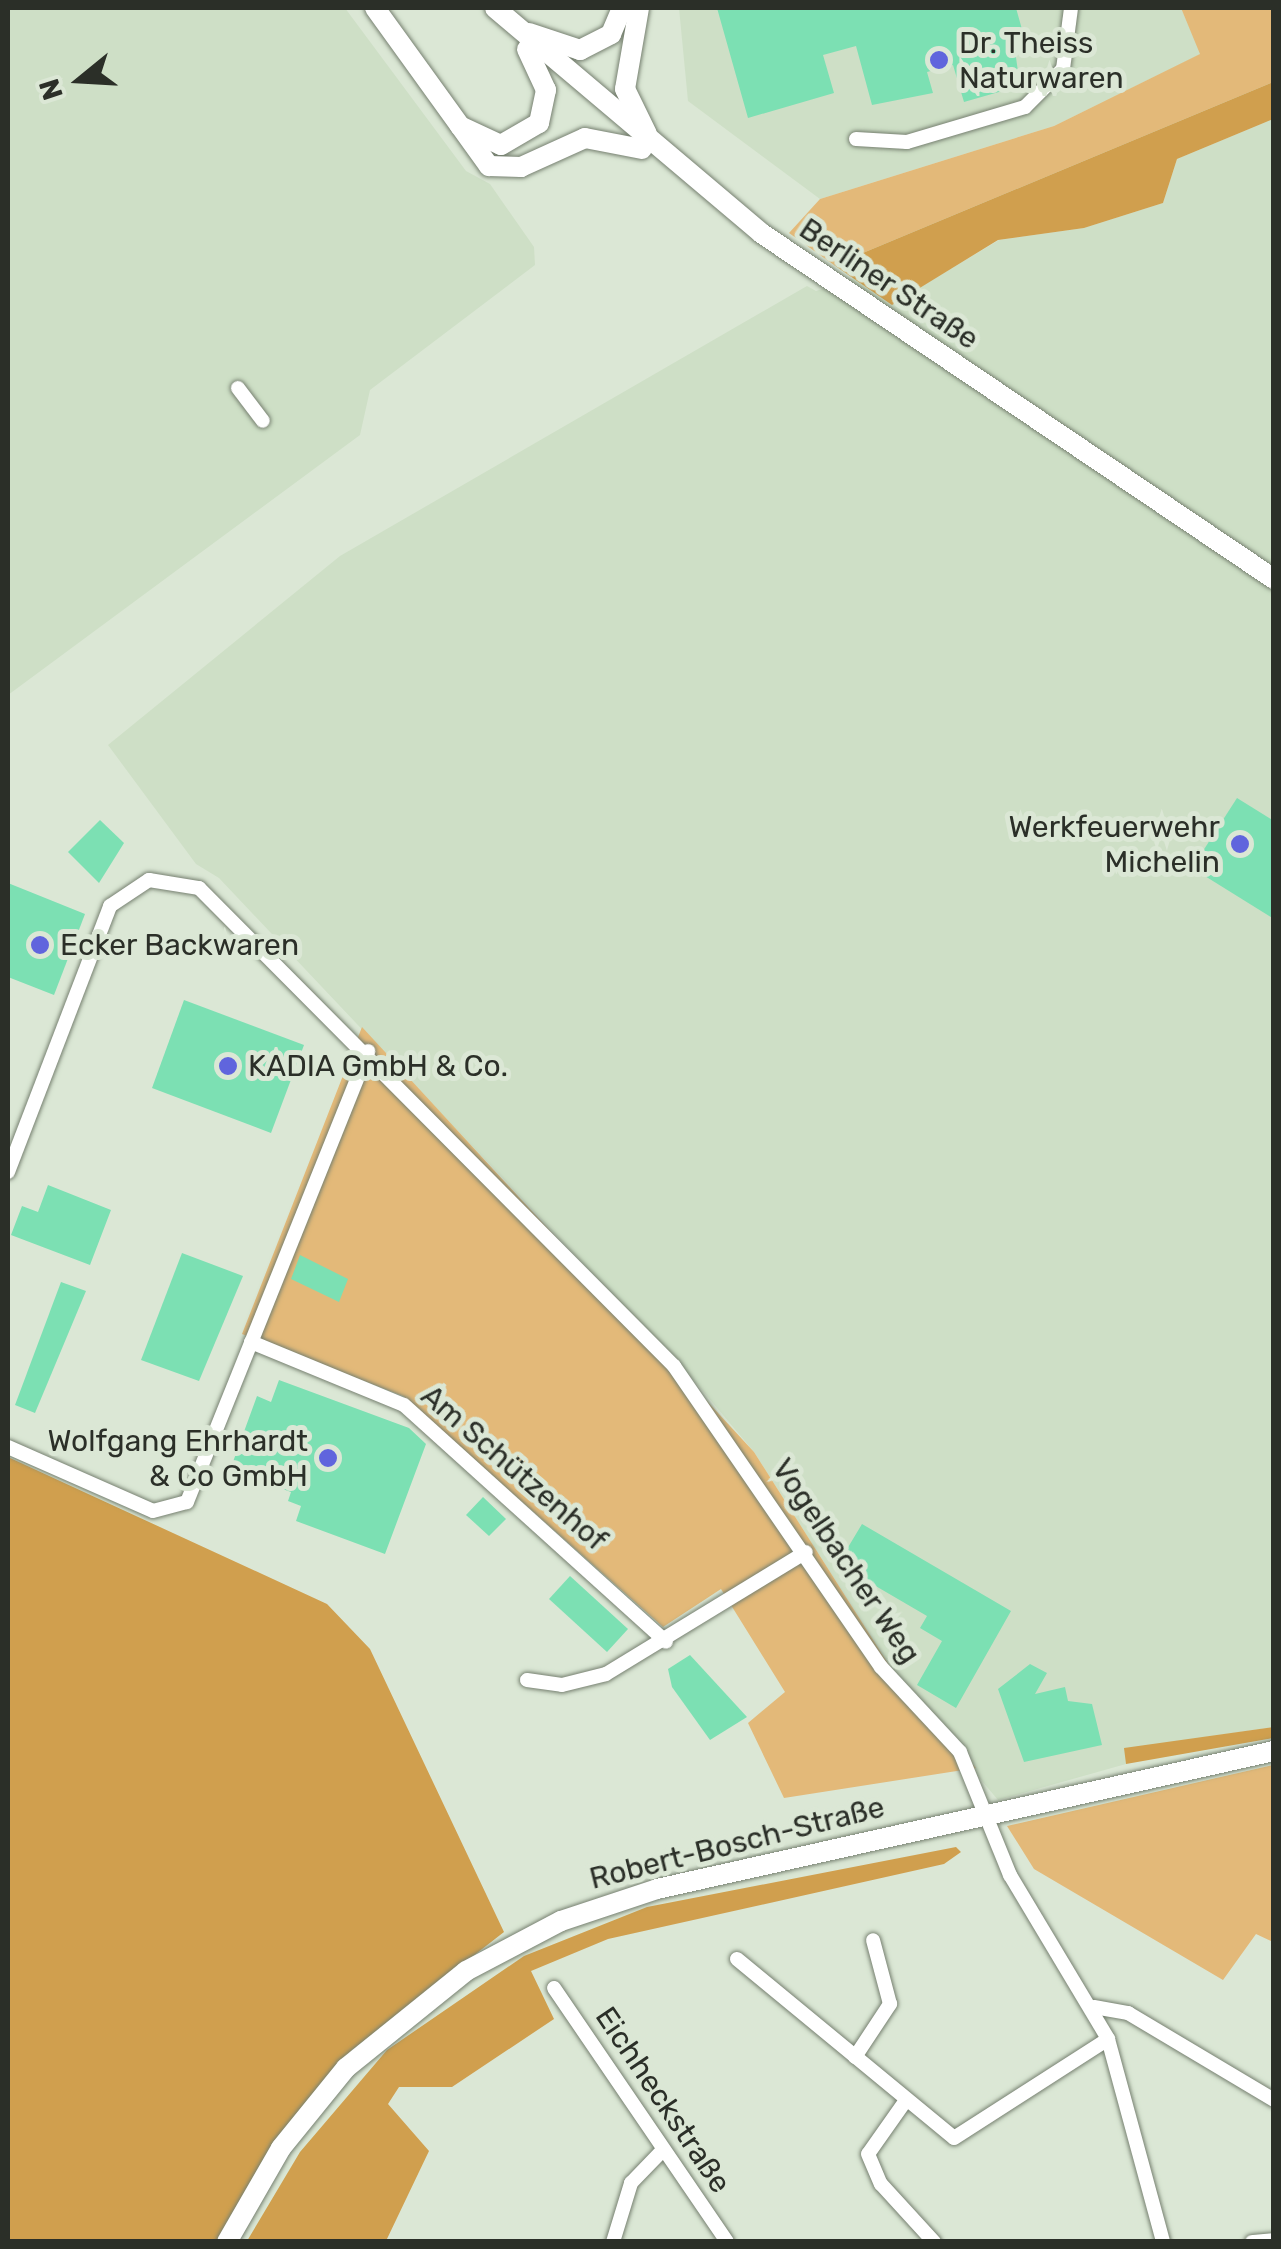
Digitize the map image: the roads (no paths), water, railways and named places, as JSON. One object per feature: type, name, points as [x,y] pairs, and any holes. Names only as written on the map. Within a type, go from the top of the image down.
[{"type":"street","points":[[375,8],[471,151],[506,170],[603,137],[674,166]]},
{"type":"street","points":[[446,114],[501,146],[539,123],[540,72],[495,8]]},
{"type":"street","points":[[495,8],[532,36],[580,50],[611,34],[622,8]]},
{"type":"street","name":"Berliner Straße","points":[[495,8],[674,166],[761,233],[1274,579]]},
{"type":"street","points":[[638,8],[627,102],[674,166]]},
{"type":"street","points":[[856,139],[908,142],[1025,107],[1064,69],[1071,8]]},
{"type":"street","points":[[238,388],[263,421]]},
{"type":"street","name":"Vogelbacher Weg","points":[[8,1172],[110,906],[150,880],[199,888],[368,1051],[674,1366],[806,1552],[881,1667],[960,1752],[1010,1875],[1094,2007],[1108,2038],[1162,2242]]},
{"type":"street","points":[[8,1447],[134,1505],[171,1510],[194,1493],[368,1051]]},
{"type":"street","name":"Am Schützenhof","points":[[251,1342],[404,1406],[666,1642]]},
{"type":"street","points":[[527,1680],[584,1682],[666,1642],[806,1552]]},
{"type":"street","name":"Robert-Bosch-Straße","points":[[227,2242],[281,2148],[346,2068],[420,2003],[511,1944],[657,1889],[1274,1751]]},
{"type":"street","points":[[855,2057],[890,2004],[873,1940]]},
{"type":"street","points":[[738,1959],[904,2102],[954,2138],[1108,2038]]},
{"type":"street","name":"Eichheckstraße","points":[[554,1988],[726,2242]]},
{"type":"street","points":[[1094,2007],[1128,2014],[1274,2100]]},
{"type":"street","points":[[904,2102],[868,2154],[934,2242]]},
{"type":"street","points":[[612,2242],[632,2183],[663,2150]]},
{"type":"street","points":[[1252,2242],[1274,2240]]},
{"type":"place","name":"Dr. Theiss Naturwaren","points":[[939,60]]},
{"type":"place","name":"Werkfeuerwehr Michelin","points":[[1240,844]]},
{"type":"place","name":"Ecker Backwaren","points":[[40,945]]},
{"type":"place","name":"KADIA GmbH & Co.","points":[[228,1066]]},
{"type":"place","name":"Wolfgang Ehrhardt & Co GmbH","points":[[328,1458]]}]
